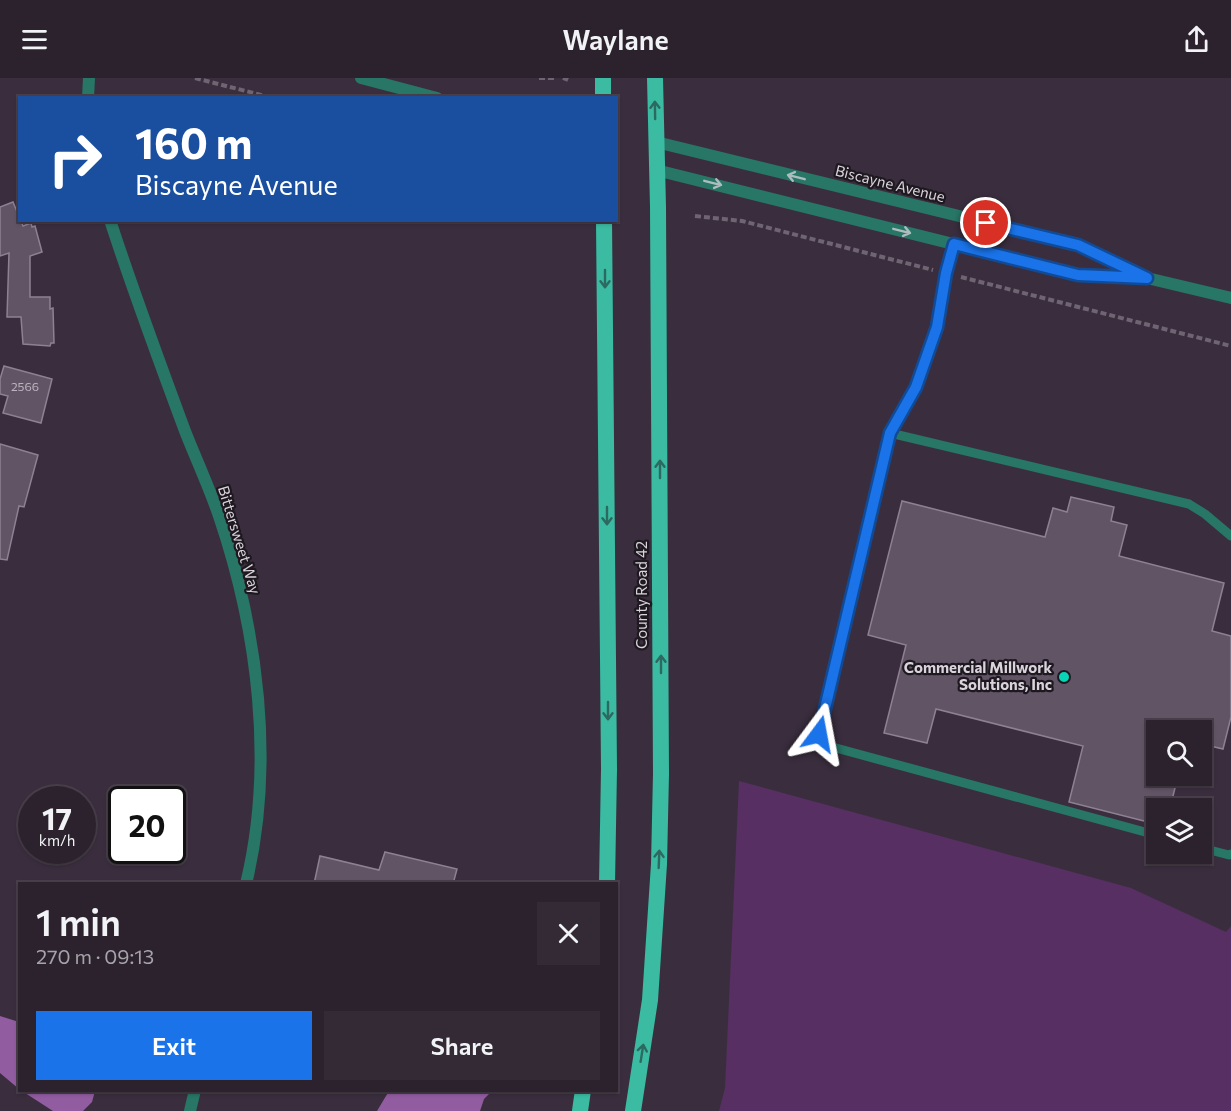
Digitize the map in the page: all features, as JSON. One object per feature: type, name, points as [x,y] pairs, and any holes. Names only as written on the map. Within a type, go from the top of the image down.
[{"type":"highway","points":[[603,78],[603,96]]},
{"type":"highway","name":"County Road 42","points":[[633,1111],[650,1000],[660,842],[659,230],[655,78]]},
{"type":"highway","points":[[604,222],[609,769],[607,882]]},
{"type":"highway","points":[[580,1111],[583,1092]]},
{"type":"street","points":[[88,96],[89,78]]},
{"type":"street","points":[[361,78],[429,96]]},
{"type":"street","name":"Biscayne Avenue","points":[[656,142],[1078,245],[1147,278]]},
{"type":"street","name":"Biscayne Avenue","points":[[656,170],[1078,275],[1147,278],[1231,298]]},
{"type":"street","name":"Bittersweet Way","points":[[111,222],[185,429],[219,516],[240,590],[255,667],[261,746],[257,820],[246,882]]},
{"type":"street","points":[[190,1111],[195,1092]]},
{"type":"lane","points":[[954,244],[946,273],[937,327],[916,387],[890,433],[819,734],[825,745],[1146,833]]},
{"type":"lane","points":[[890,433],[1189,504],[1231,536]]},
{"type":"lane","points":[[1212,851],[1231,854]]},
{"type":"path","points":[[195,78],[265,96]]},
{"type":"path","points":[[539,78],[555,78]]},
{"type":"path","points":[[563,78],[568,80]]},
{"type":"shaded area","points":[[739,781],[1131,888],[1226,932],[1231,926],[1231,1111],[719,1111],[725,1088]]},
{"type":"shaded area","points":[[0,1016],[18,1022],[18,1088],[0,1073]]},
{"type":"shaded area","points":[[24,1092],[95,1092],[92,1102],[83,1111],[53,1111]]},
{"type":"shaded area","points":[[388,1092],[491,1092],[484,1099],[480,1111],[377,1111]]},
{"type":"building","points":[[13,202],[18,214],[18,222],[21,222],[23,226],[31,223],[32,227],[35,226],[42,252],[30,256],[30,297],[50,297],[50,309],[53,308],[54,343],[50,346],[23,344],[21,317],[7,317],[9,253],[0,256],[0,207]]},
{"type":"building","points":[[4,366],[52,379],[41,423],[3,413],[8,396],[0,394],[0,379]]},
{"type":"building","points":[[0,444],[38,455],[24,507],[19,506],[7,560],[0,559]]},
{"type":"building","name":"Commercial Millwork Solutions, Inc","points":[[1071,497],[1114,507],[1111,521],[1127,525],[1119,556],[1224,583],[1212,631],[1231,636],[1231,717],[1223,749],[1212,746],[1212,720],[1146,720],[1146,786],[1176,786],[1172,798],[1146,798],[1146,821],[1069,802],[1083,746],[936,709],[927,743],[884,733],[906,645],[868,635],[902,501],[1045,537],[1053,508],[1067,512]]},
{"type":"building","points":[[385,852],[457,869],[454,882],[314,882],[320,856],[379,870]]},
{"type":"place","name":"Commercial Millwork Solutions, Inc","points":[[1064,677]]},
{"type":"route","points":[[819,734],[890,433],[916,387],[937,327],[946,273],[954,244],[1078,275],[1147,278],[1078,245],[986,223]]}]
